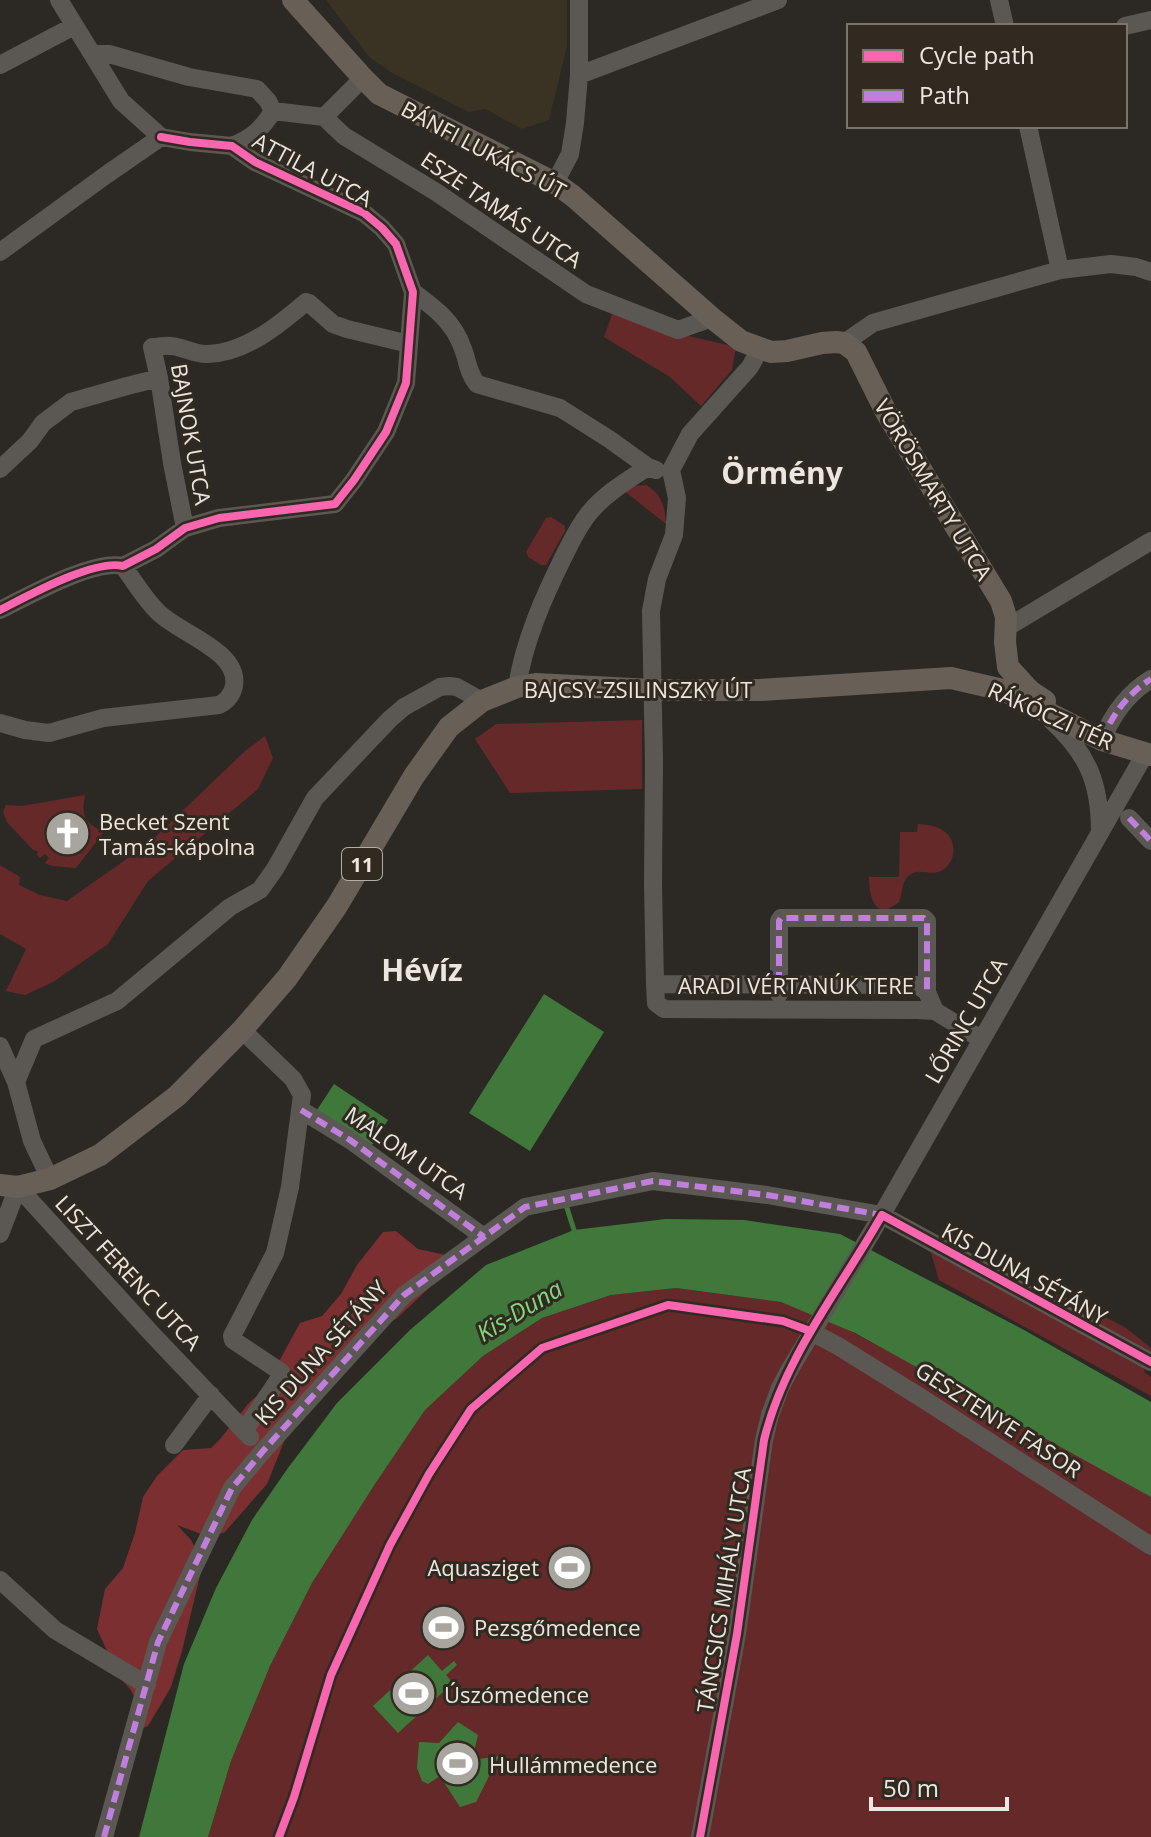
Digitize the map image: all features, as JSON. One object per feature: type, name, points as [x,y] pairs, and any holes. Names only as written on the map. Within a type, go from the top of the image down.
[{"type":"main road","name":"BÁNFI LUKÁCS ÚT","points":[[293,0],[379,94],[555,183],[712,318],[741,341],[760,349]]},
{"type":"main road","points":[[760,349],[787,351],[822,343],[844,343]]},
{"type":"main road","name":"VÖRÖSMARTY UTCA","points":[[844,343],[856,352],[886,412],[994,590],[1006,617],[1008,667],[1030,691],[1099,732]]},
{"type":"main road","points":[[979,683],[1005,635]]},
{"type":"main road","name":"RÁKÓCZI TÉR","points":[[861,683],[933,678],[979,683],[1003,690],[1039,709],[1148,754]]},
{"type":"main road","name":"BAJCSY-ZSILINSZKY ÚT","points":[[9,1186],[50,1179],[100,1155],[177,1096],[242,1030],[314,941],[414,776],[440,739],[449,727],[482,701],[517,687],[536,684],[652,690],[760,690],[861,683]]},
{"type":"street","points":[[0,252],[161,137],[121,101],[59,0]]},
{"type":"street","points":[[555,183],[570,154],[575,123],[579,75],[579,0]]},
{"type":"street","points":[[579,75],[778,0]]},
{"type":"street","points":[[999,0],[1005,24]]},
{"type":"street","points":[[1127,26],[1151,20]]},
{"type":"street","points":[[0,65],[74,26]]},
{"type":"street","points":[[92,54],[109,54],[189,77],[257,89],[273,111]]},
{"type":"street","points":[[273,111],[324,117],[363,78]]},
{"type":"street","points":[[232,146],[247,140],[262,128],[273,111]]},
{"type":"street","name":"ESZE TAMÁS UTCA","points":[[324,117],[344,136],[436,192],[586,294],[678,330],[712,318]]},
{"type":"street","points":[[1028,128],[1060,270]]},
{"type":"street","name":"ATTILA UTCA","points":[[161,137],[232,146],[255,162],[364,213],[396,244],[413,292],[406,383],[386,432],[335,504],[219,518],[185,528]]},
{"type":"street","points":[[844,343],[873,323],[1060,270],[1111,264],[1151,272]]},
{"type":"street","points":[[413,292],[436,308],[453,326],[470,375],[477,384],[560,408],[648,467],[671,470]]},
{"type":"street","name":"BAJNOK UTCA","points":[[185,528],[152,347],[172,346],[205,355],[220,352],[249,343],[267,333],[306,302],[333,324],[409,344]]},
{"type":"street","points":[[655,984],[651,611],[657,579],[674,535],[677,498],[671,470],[690,434],[750,367],[760,349]]},
{"type":"street","points":[[0,469],[30,441],[43,423],[71,402],[159,378]]},
{"type":"street","points":[[517,687],[520,665],[534,623],[579,525],[610,493],[648,467]]},
{"type":"street","points":[[123,566],[156,549],[185,528]]},
{"type":"street","points":[[1005,635],[1151,541]]},
{"type":"street","points":[[0,610],[77,574],[113,563],[123,566],[157,612],[181,631],[223,656],[234,676],[231,694],[219,705],[103,718],[49,733],[0,723]]},
{"type":"street","points":[[1099,732],[1137,688],[1151,679]]},
{"type":"street","points":[[16,1082],[34,1039],[117,1001],[230,907],[260,890],[315,798],[390,719],[440,687],[457,687],[482,701]]},
{"type":"street","points":[[1039,709],[1067,735],[1093,776],[1100,803],[1100,835]]},
{"type":"street","name":"LŐRINC UTCA","points":[[798,1354],[878,1222],[1148,754]]},
{"type":"street","points":[[1129,818],[1151,841]]},
{"type":"street","name":"ARADI VÉRTANÚK TERE","points":[[779,984],[781,918],[924,918],[927,921],[927,992],[935,1011]]},
{"type":"street","name":"ARADI VÉRTANÚK TERE","points":[[927,992],[917,985],[655,984],[656,1003],[664,1009],[935,1011],[981,1039]]},
{"type":"street","points":[[779,984],[779,1009]]},
{"type":"street","points":[[242,1030],[293,1079],[302,1095],[301,1110]]},
{"type":"street","points":[[0,1046],[16,1082],[32,1141],[50,1179]]},
{"type":"street","name":"MALOM UTCA","points":[[301,1110],[350,1140],[484,1237]]},
{"type":"street","name":"LISZT FERENC UTCA","points":[[9,1186],[249,1436],[281,1372],[233,1340],[232,1336],[275,1253],[290,1187],[301,1110]]},
{"type":"street","name":"KIS DUNA SÉTÁNY","points":[[104,1837],[158,1642],[232,1488],[404,1295],[525,1207],[653,1181],[767,1195],[878,1222],[1151,1362]]},
{"type":"street","points":[[2,1224],[9,1186]]},
{"type":"street","name":"GESZTENYE FASOR","points":[[819,1336],[909,1390],[1151,1546]]},
{"type":"street","name":"TÁNCSICS MIHÁLY UTCA","points":[[700,1837],[737,1634],[764,1440],[780,1388],[798,1354]]},
{"type":"street","points":[[174,1445],[208,1392]]},
{"type":"street","points":[[0,1580],[55,1630],[147,1685]]},
{"type":"shaded area","points":[[326,0],[567,0],[567,46],[549,120],[522,129],[485,109],[469,112],[394,74],[370,58]]},
{"type":"shaded area","points":[[614,309],[680,334],[736,347],[732,370],[701,406],[670,377],[604,337]]},
{"type":"shaded area","points":[[646,485],[656,492],[662,502],[666,524],[623,490]]},
{"type":"shaded area","points":[[551,517],[565,526],[565,531],[546,565],[541,565],[528,557],[526,552],[546,518]]},
{"type":"shaded area","points":[[642,720],[642,789],[510,793],[475,739],[496,724]]},
{"type":"shaded area","points":[[265,736],[273,758],[258,789],[148,881],[108,944],[53,982],[25,995],[6,991],[26,949],[0,934],[0,865],[20,877],[19,885],[40,895],[67,901],[148,844],[245,751]]},
{"type":"shaded area","points":[[85,795],[83,808],[86,818],[104,832],[76,868],[45,863],[49,858],[45,854],[40,858],[37,855],[38,852],[7,822],[3,812],[6,805],[22,806]]},
{"type":"shaded area","points":[[918,824],[936,827],[947,834],[953,845],[953,857],[941,871],[911,874],[904,883],[899,902],[891,907],[879,908],[872,899],[869,877],[899,877],[900,832],[917,832]]},
{"type":"shaded area","points":[[396,1231],[418,1249],[450,1256],[445,1273],[396,1319],[358,1336],[285,1439],[267,1484],[224,1533],[201,1534],[177,1525],[191,1540],[203,1563],[182,1651],[171,1687],[148,1726],[137,1730],[126,1728],[138,1703],[119,1677],[97,1629],[105,1589],[123,1568],[143,1497],[157,1476],[183,1450],[211,1448],[221,1438],[264,1389],[300,1323],[322,1316],[341,1294],[357,1265],[383,1232]]},
{"type":"shaded area","points":[[930,1250],[1075,1301],[1126,1328],[1151,1348],[1144,1372],[1151,1377],[1151,1396],[939,1280]]},
{"type":"shaded area","points":[[676,1288],[781,1302],[831,1321],[1151,1497],[1151,1837],[208,1837],[231,1761],[270,1666],[312,1583],[425,1410],[483,1356],[542,1318],[611,1295]]},
{"type":"water","points":[[544,994],[604,1032],[530,1151],[469,1113]]},
{"type":"water","points":[[334,1084],[388,1120],[372,1145],[317,1110]]},
{"type":"water","name":"Kis-Duna","points":[[666,1219],[744,1220],[840,1234],[1024,1330],[1151,1402],[1151,1497],[855,1333],[781,1302],[676,1288],[611,1295],[542,1318],[483,1356],[425,1410],[375,1484],[312,1583],[270,1666],[231,1761],[208,1837],[139,1837],[184,1664],[216,1588],[252,1520],[337,1403],[410,1330],[486,1265],[574,1230]]},
{"type":"water","name":"Úszómedence","points":[[428,1655],[442,1671],[454,1661],[457,1665],[446,1675],[453,1683],[398,1733],[373,1706]]},
{"type":"water","name":"Hullámmedence","points":[[458,1722],[478,1735],[471,1770],[475,1771],[479,1759],[499,1756],[476,1802],[460,1807],[440,1776],[428,1784],[422,1781],[417,1768],[419,1742],[439,1743]]},
{"type":"waterway","points":[[566,1205],[574,1230]]},
{"type":"marked path","points":[[1102,740],[1122,705],[1151,679]]},
{"type":"marked path","points":[[1129,818],[1151,841]]},
{"type":"marked path","points":[[779,984],[781,918],[924,918],[927,921],[927,992]]},
{"type":"marked path","points":[[301,1110],[350,1140],[484,1237]]},
{"type":"marked path","points":[[104,1837],[158,1642],[232,1488],[404,1295],[525,1207],[653,1181],[767,1195],[882,1215]]},
{"type":"cycle path","points":[[0,610],[79,573],[111,565],[123,566],[156,549],[185,528],[219,518],[335,504],[386,432],[406,383],[413,292],[396,244],[382,228],[364,213],[255,162],[232,146],[161,137]]},
{"type":"cycle path","points":[[700,1837],[737,1634],[764,1440],[773,1409],[799,1352],[882,1215],[1151,1362]]},
{"type":"cycle path","points":[[279,1837],[331,1675],[390,1545],[429,1474],[471,1409],[542,1348],[668,1305],[783,1321],[810,1331]]},
{"type":"place","name":"Becket Szent Tamás-kápolna","points":[[68,834]]},
{"type":"place","name":"Aquasziget","points":[[570,1567]]},
{"type":"place","name":"Pezsgőmedence","points":[[443,1627]]},
{"type":"place","name":"Úszómedence","points":[[413,1694]]},
{"type":"place","name":"Hullámmedence","points":[[458,1764]]},
{"type":"district","name":"Örmény","points":[[782,472]]},
{"type":"district","name":"Hévíz","points":[[422,969]]}]
